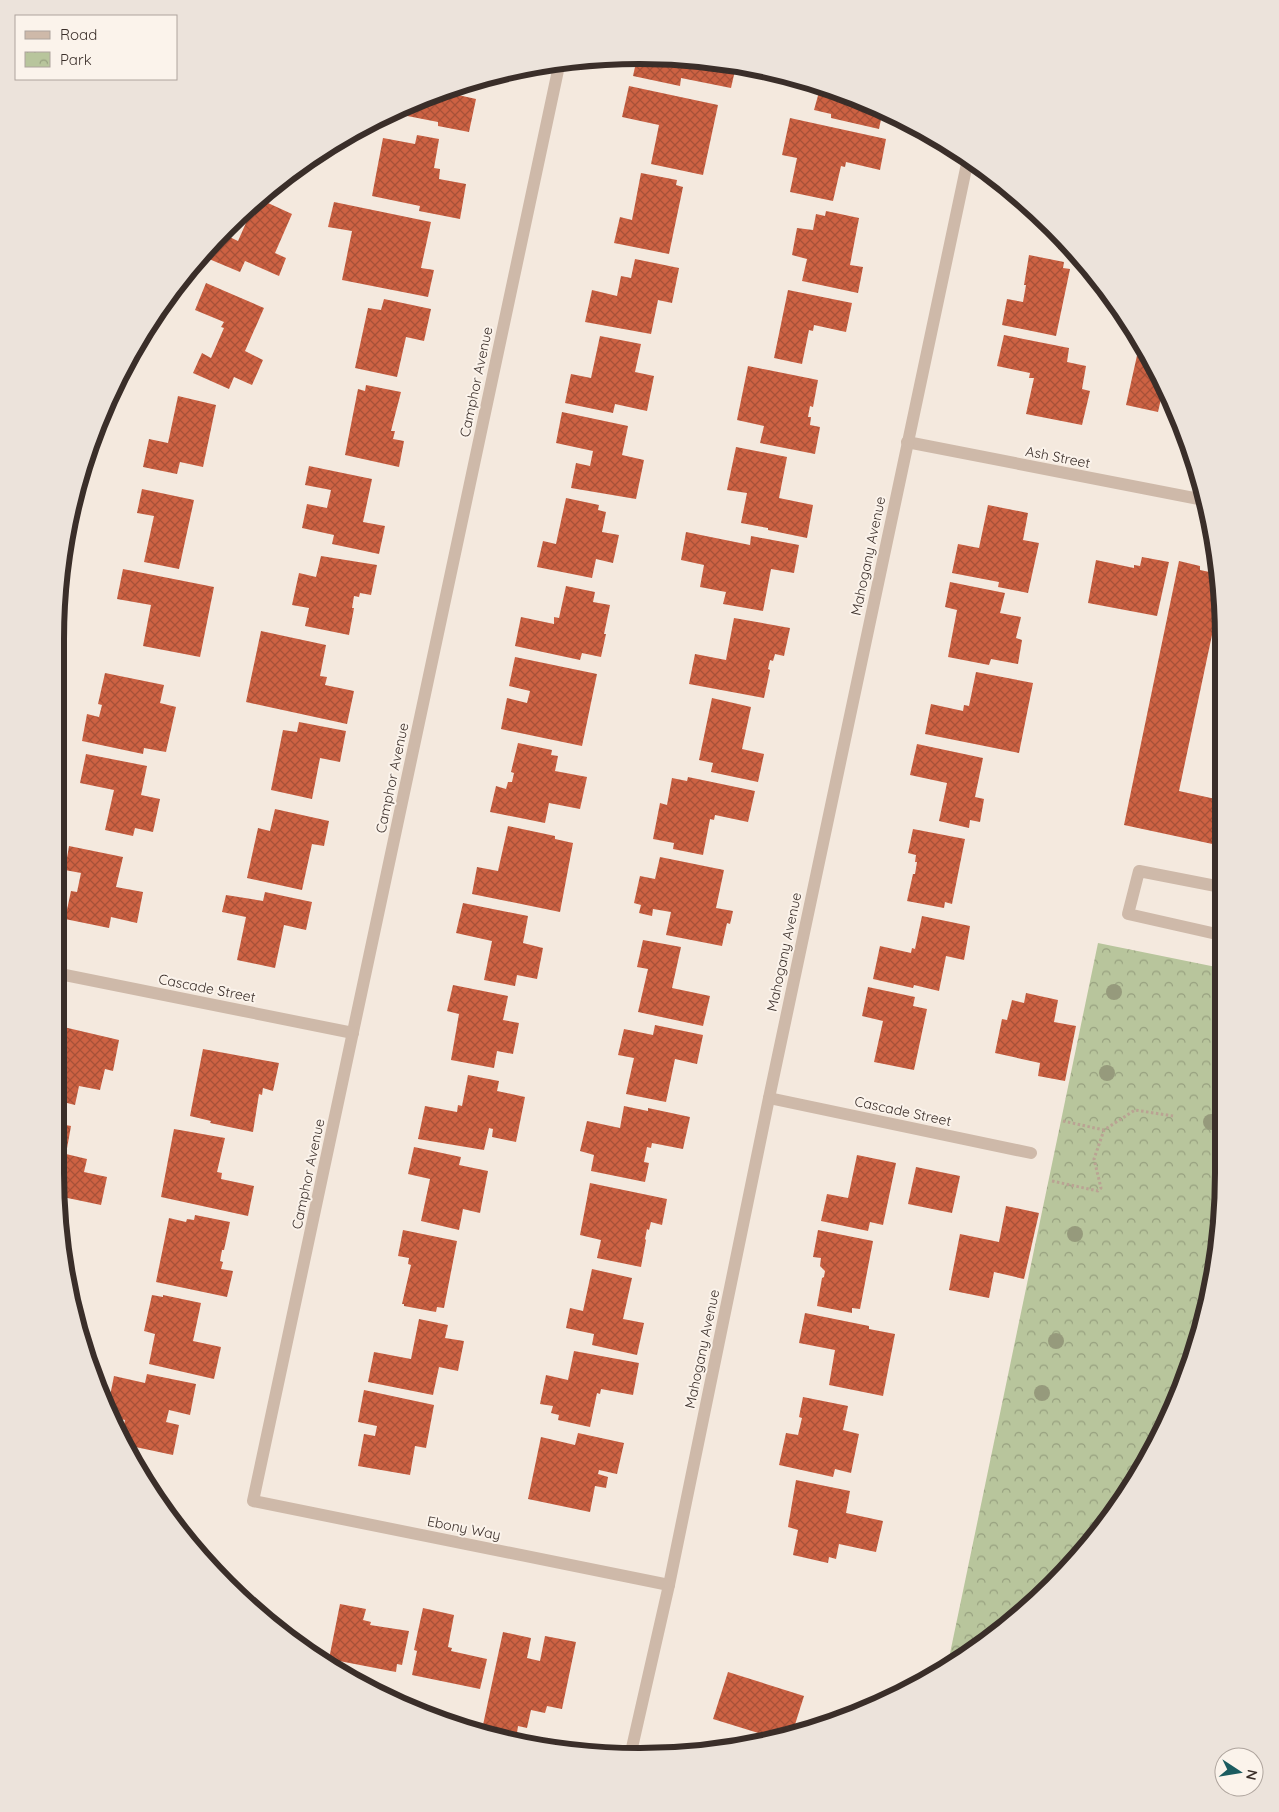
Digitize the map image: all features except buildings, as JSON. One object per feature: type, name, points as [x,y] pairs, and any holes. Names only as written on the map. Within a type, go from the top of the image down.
[{"type":"street","name":"Camphor Avenue","points":[[253,1501],[558,70]]},
{"type":"street","name":"Mahogany Avenue","points":[[632,1748],[669,1585],[769,1098],[966,166]]},
{"type":"street","name":"Ash Street","points":[[907,442],[1198,499]]},
{"type":"street","points":[[1215,885],[1138,871],[1128,914],[1215,934]]},
{"type":"street","name":"Cascade Street","points":[[64,975],[353,1033]]},
{"type":"street","name":"Cascade Street","points":[[769,1098],[1031,1153]]},
{"type":"street","name":"Ebony Way","points":[[253,1501],[669,1585]]},
{"type":"path","points":[[1052,1181],[1098,1191],[1101,1188],[1094,1159],[1104,1130],[1136,1110],[1173,1116]]},
{"type":"path","points":[[1063,1121],[1104,1130]]},
{"type":"green space","points":[[1098,943],[1215,967],[1214,1210],[1204,1285],[1196,1322],[1185,1358],[1156,1427],[1118,1492],[1096,1523],[1047,1580],[990,1629],[949,1657]]}]
